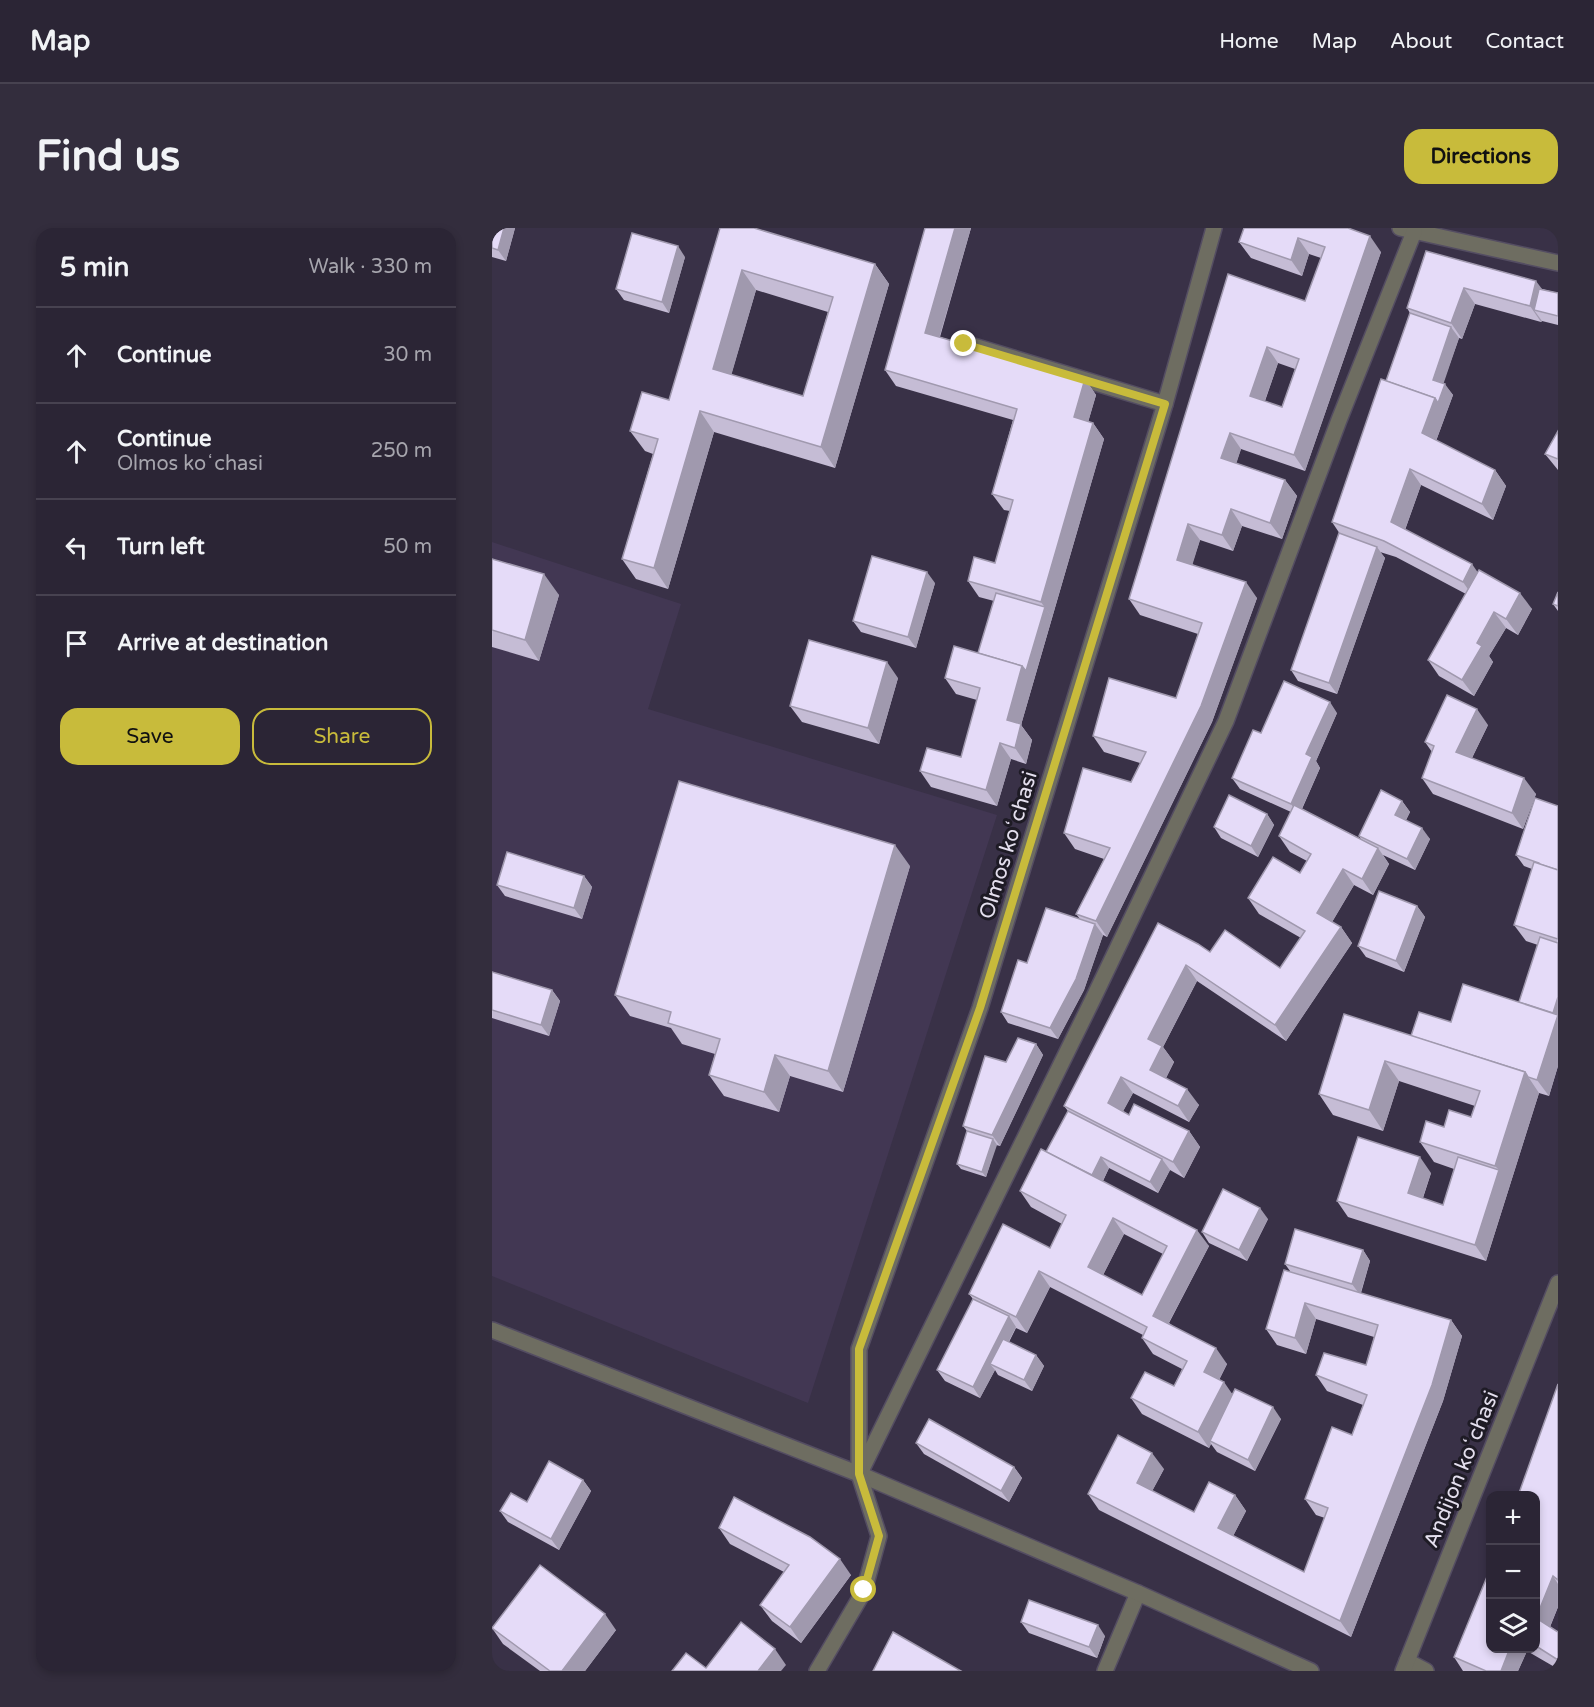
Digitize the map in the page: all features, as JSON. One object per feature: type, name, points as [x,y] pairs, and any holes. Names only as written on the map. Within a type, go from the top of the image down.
[{"type":"street","name":"Olmos koʻchasi","points":[[817,1671],[864,1590],[879,1536],[859,1474],[859,1349],[980,1008],[1165,404],[1214,228]]},
{"type":"street","points":[[859,1474],[1093,999],[1226,721],[1339,420],[1407,230],[1558,263]]},
{"type":"street","points":[[964,344],[1165,404]]},
{"type":"street","name":"Andijon koʻchasi","points":[[1405,1666],[1558,1283]]},
{"type":"street","points":[[492,1330],[859,1474],[1138,1593],[1311,1671]]},
{"type":"street","points":[[1105,1671],[1138,1593]]},
{"type":"street","points":[[1405,1666],[1426,1671]]},
{"type":"shaded area","points":[[492,542],[681,604],[648,709],[997,815],[808,1403],[492,1276]]},
{"type":"building","points":[[492,228],[504,228],[498,250],[492,248]]},
{"type":"building","points":[[720,228],[754,228],[875,264],[821,447],[700,411],[654,568],[622,559],[658,439],[630,431],[642,392],[669,400]],"holes":[[[742,270],[833,297],[803,396],[713,369]]]},
{"type":"building","points":[[925,228],[955,228],[925,333],[1085,379],[1074,417],[1093,423],[1041,602],[968,581],[974,557],[995,563],[1013,500],[992,494],[1017,409],[885,370]]},
{"type":"building","points":[[1244,228],[1348,228],[1370,236],[1294,455],[1230,433],[1221,458],[1285,480],[1270,523],[1231,509],[1222,535],[1188,524],[1177,560],[1246,582],[1201,706],[1096,921],[1076,914],[1110,848],[1064,833],[1083,768],[1131,782],[1146,752],[1093,736],[1109,678],[1176,698],[1202,623],[1129,599],[1228,274],[1305,301],[1325,247],[1298,238],[1291,260],[1239,242]],"holes":[[[1267,347],[1299,359],[1282,407],[1250,396]]]},
{"type":"building","points":[[632,233],[678,246],[662,302],[616,289]]},
{"type":"building","points":[[1426,251],[1536,281],[1530,306],[1464,288],[1451,323],[1407,308]]},
{"type":"building","points":[[1539,289],[1558,293],[1558,316],[1534,310]]},
{"type":"building","points":[[1410,313],[1451,327],[1433,380],[1445,384],[1438,403],[1435,398],[1386,381]]},
{"type":"building","points":[[1381,379],[1435,398],[1422,433],[1495,470],[1482,504],[1410,469],[1391,522],[1472,564],[1463,582],[1384,541],[1332,522]]},
{"type":"building","points":[[1558,431],[1558,459],[1545,454]]},
{"type":"building","points":[[1339,533],[1377,547],[1329,683],[1291,670]]},
{"type":"building","points":[[872,556],[927,572],[908,637],[853,621]]},
{"type":"building","points":[[492,559],[544,574],[525,640],[492,630]]},
{"type":"building","points":[[1479,570],[1520,593],[1506,619],[1494,612],[1477,643],[1482,646],[1462,680],[1428,660]]},
{"type":"building","points":[[1558,592],[1558,606],[1553,604]]},
{"type":"building","points":[[996,593],[1045,607],[1026,671],[1022,666],[978,653]]},
{"type":"building","points":[[809,640],[887,662],[868,728],[790,706]]},
{"type":"building","points":[[954,646],[1022,666],[1007,720],[1021,724],[1015,748],[1000,743],[986,790],[920,771],[927,748],[961,757],[980,688],[945,678]]},
{"type":"building","points":[[1284,681],[1330,702],[1306,754],[1312,757],[1291,804],[1232,778],[1253,730],[1261,733]]},
{"type":"building","points":[[1447,695],[1477,709],[1456,752],[1524,778],[1512,813],[1422,778],[1434,746],[1425,742]]},
{"type":"building","points":[[679,781],[895,845],[828,1071],[775,1055],[764,1092],[709,1075],[720,1039],[668,1023],[671,1012],[615,995]]},
{"type":"building","points":[[1381,790],[1402,801],[1395,815],[1422,828],[1407,859],[1359,836]]},
{"type":"building","points":[[1229,795],[1267,814],[1251,846],[1214,827]]},
{"type":"building","points":[[1535,798],[1558,806],[1558,870],[1516,855]]},
{"type":"building","points":[[1294,805],[1378,848],[1362,879],[1343,869],[1317,913],[1341,927],[1275,1025],[1186,965],[1148,1039],[1162,1046],[1150,1070],[1187,1089],[1178,1106],[1121,1077],[1108,1103],[1129,1115],[1134,1104],[1189,1131],[1173,1162],[1064,1106],[1158,923],[1210,952],[1225,930],[1280,968],[1305,931],[1248,898],[1273,857],[1300,873],[1311,854],[1279,836]]},
{"type":"building","points":[[507,852],[584,876],[574,908],[497,885]]},
{"type":"building","points":[[1534,862],[1558,870],[1558,939],[1514,925]]},
{"type":"building","points":[[1379,891],[1417,906],[1396,961],[1358,946]]},
{"type":"building","points":[[1046,908],[1095,924],[1076,979],[1050,1028],[1001,1012],[1018,960],[1027,963]]},
{"type":"building","points":[[1540,937],[1558,943],[1558,997],[1553,1013],[1519,1002]]},
{"type":"building","points":[[492,972],[552,990],[541,1025],[492,1010]]},
{"type":"building","points":[[1463,984],[1558,1015],[1537,1080],[1528,1077],[1525,1072],[1411,1036],[1419,1012],[1451,1022]]},
{"type":"building","points":[[1344,1014],[1525,1072],[1495,1166],[1420,1142],[1426,1121],[1444,1127],[1449,1110],[1471,1117],[1480,1091],[1385,1061],[1369,1110],[1319,1094]]},
{"type":"building","points":[[1018,1038],[1036,1044],[992,1135],[963,1126],[985,1056],[1006,1062]]},
{"type":"building","points":[[1068,1111],[1162,1159],[1150,1182],[1101,1157],[1092,1175],[1046,1152]]},
{"type":"building","points":[[967,1131],[993,1139],[982,1172],[957,1164]]},
{"type":"building","points":[[1358,1137],[1420,1157],[1408,1193],[1443,1205],[1458,1157],[1499,1170],[1475,1245],[1337,1201]]},
{"type":"building","points":[[1041,1149],[1197,1230],[1153,1316],[1216,1348],[1204,1372],[1224,1382],[1198,1432],[1131,1398],[1145,1372],[1174,1386],[1187,1361],[1142,1338],[1147,1327],[1039,1271],[1016,1317],[969,1294],[1003,1224],[1050,1248],[1066,1215],[1020,1191]],"holes":[[[1113,1218],[1167,1246],[1142,1295],[1088,1267]]]},
{"type":"building","points":[[1223,1189],[1260,1208],[1239,1250],[1202,1232]]},
{"type":"building","points":[[1295,1229],[1363,1250],[1352,1284],[1285,1264]]},
{"type":"building","points":[[1284,1270],[1451,1320],[1432,1385],[1340,1621],[1088,1494],[1118,1435],[1152,1453],[1137,1483],[1194,1512],[1209,1482],[1235,1495],[1218,1528],[1304,1572],[1328,1508],[1305,1499],[1332,1427],[1352,1435],[1367,1395],[1316,1375],[1324,1353],[1366,1365],[1378,1325],[1305,1303],[1295,1338],[1266,1329]]},
{"type":"building","points":[[973,1299],[1009,1316],[973,1387],[937,1370]]},
{"type":"building","points":[[1003,1339],[1036,1355],[1024,1380],[990,1364]]},
{"type":"building","points":[[1558,1384],[1558,1580],[1553,1576],[1540,1608],[1540,1491],[1520,1491]]},
{"type":"building","points":[[1235,1389],[1273,1407],[1248,1460],[1210,1441]]},
{"type":"building","points":[[929,1419],[1014,1467],[1001,1491],[916,1443]]},
{"type":"building","points":[[549,1461],[583,1480],[551,1539],[500,1511],[511,1493],[527,1502]]},
{"type":"building","points":[[734,1497],[810,1537],[840,1559],[790,1627],[760,1605],[789,1565],[719,1528]]},
{"type":"building","points":[[540,1565],[605,1614],[562,1671],[550,1671],[492,1628]]},
{"type":"building","points":[[1486,1579],[1486,1653],[1508,1653],[1501,1671],[1486,1671],[1454,1657]]},
{"type":"building","points":[[1029,1600],[1098,1625],[1089,1647],[1021,1622]]},
{"type":"building","points":[[1540,1621],[1558,1632],[1558,1660],[1540,1649]]},
{"type":"building","points":[[741,1622],[775,1649],[758,1671],[672,1671],[686,1653],[706,1668]]},
{"type":"building","points":[[893,1632],[961,1671],[873,1671]]},
{"type":"route","points":[[864,1590],[879,1536],[859,1474],[859,1349],[980,1008],[1165,404],[964,344]]}]
